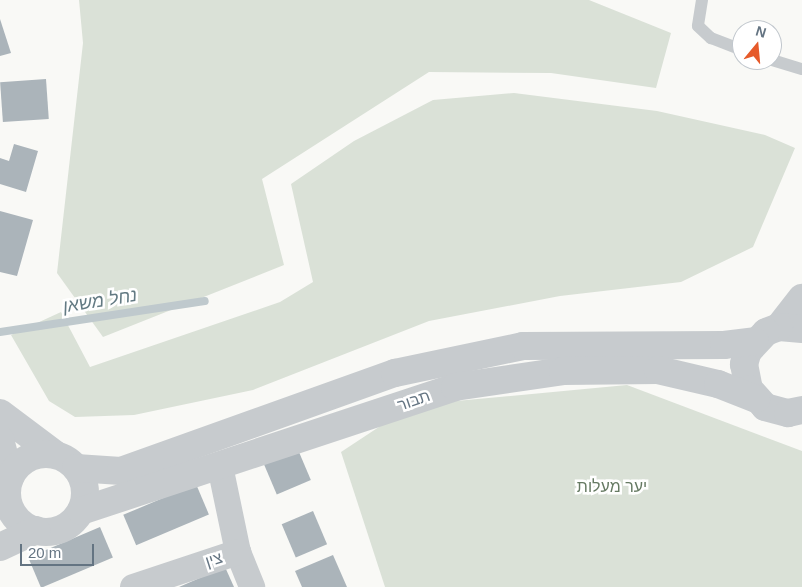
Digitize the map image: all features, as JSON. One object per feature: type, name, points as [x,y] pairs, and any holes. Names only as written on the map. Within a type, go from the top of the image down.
[{"type":"street","points":[[791,328],[802,298]]},
{"type":"street","name":"תבור","points":[[66,462],[121,471],[395,373],[522,346],[724,345],[755,340],[791,328]]},
{"type":"street","points":[[755,340],[744,364],[749,389],[756,399]]},
{"type":"street","name":"תבור","points":[[81,511],[455,388],[564,370],[658,370],[718,384],[756,399],[776,411],[801,411]]},
{"type":"street","points":[[0,413],[66,462],[85,489],[81,511],[62,529],[36,530],[0,547]]},
{"type":"street","points":[[0,440],[6,497],[15,516],[36,530]]},
{"type":"street","points":[[6,497],[34,456],[66,462]]},
{"type":"street","points":[[220,466],[238,552],[252,587]]},
{"type":"street","name":"צין","points":[[133,587],[238,552]]},
{"type":"lane","points":[[702,0],[698,26],[711,38],[732,46]]},
{"type":"lane","points":[[782,63],[802,69]]},
{"type":"green space","points":[[79,0],[589,0],[671,33],[656,88],[551,73],[429,72],[262,179],[284,265],[103,337],[57,273],[83,43]]},
{"type":"green space","points":[[514,93],[657,111],[765,135],[795,148],[753,247],[681,282],[560,296],[429,321],[253,390],[134,415],[75,417],[49,401],[11,335],[61,312],[90,367],[280,302],[313,282],[291,184],[354,141],[433,100]]},
{"type":"green space","name":"יער מעלות","points":[[627,385],[802,451],[802,587],[385,587],[341,452],[388,421],[456,401]]},
{"type":"building","points":[[0,19],[11,53],[0,56]]},
{"type":"building","points":[[46,79],[49,119],[3,122],[0,82]]},
{"type":"building","points":[[14,144],[38,151],[26,192],[0,184],[0,158],[9,161]]},
{"type":"building","points":[[0,211],[33,220],[17,276],[0,272]]},
{"type":"building","points":[[296,445],[311,480],[277,494],[262,459]]},
{"type":"building","points":[[196,484],[209,514],[136,545],[123,515]]},
{"type":"building","points":[[313,511],[327,544],[296,557],[282,524]]},
{"type":"building","points":[[100,527],[113,557],[43,587],[41,587],[28,557]]},
{"type":"building","points":[[333,555],[347,587],[302,587],[295,571]]},
{"type":"building","points":[[225,567],[234,587],[179,587]]},
{"type":"waterway","name":"נחל משאן","points":[[0,332],[205,301]]}]
